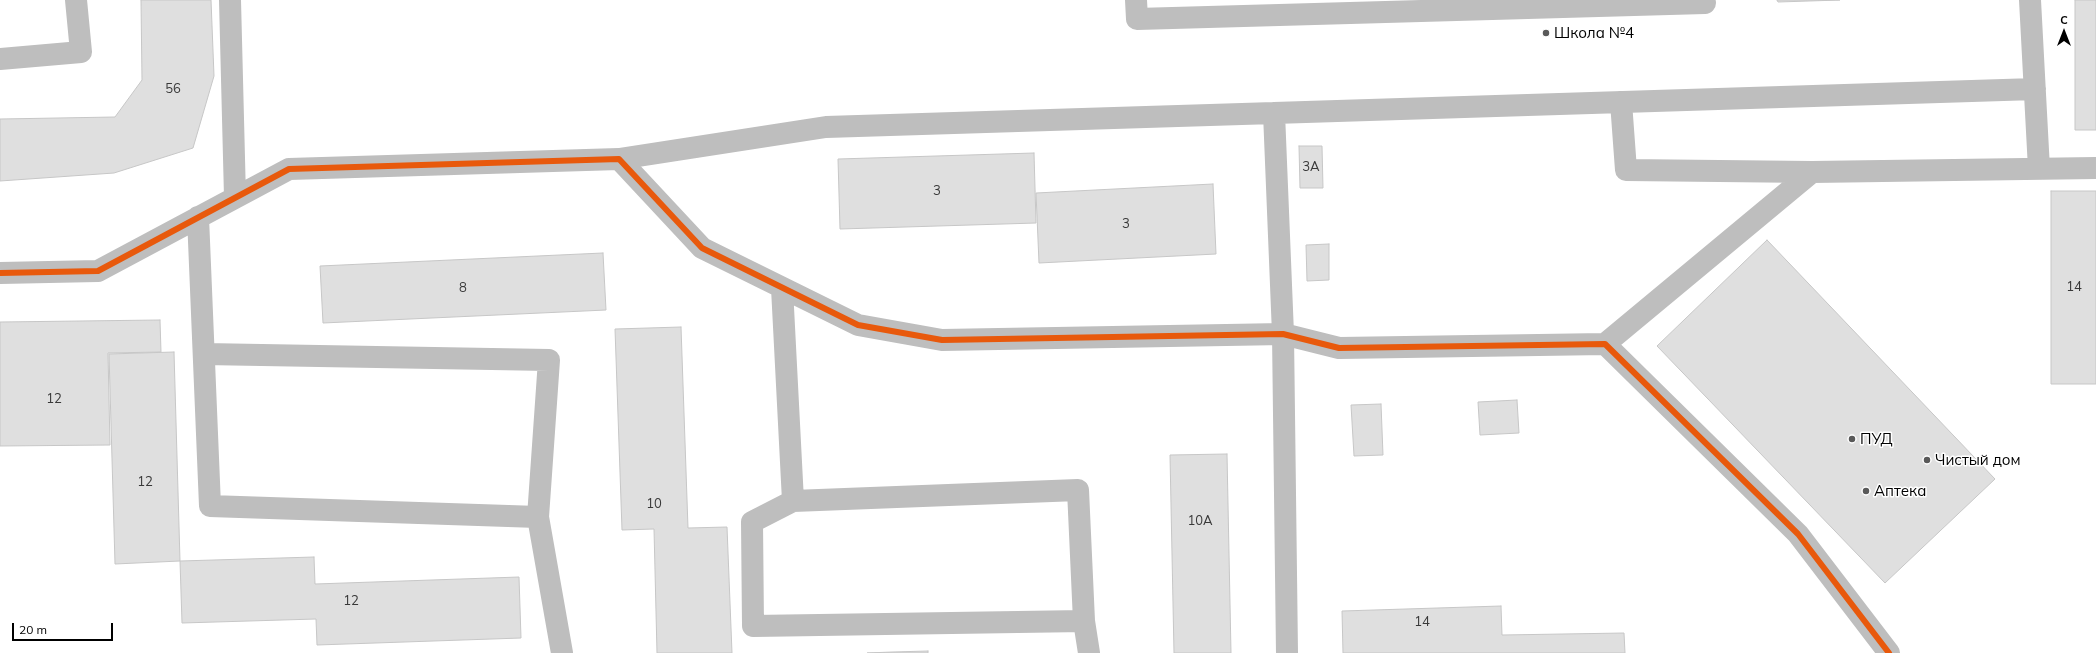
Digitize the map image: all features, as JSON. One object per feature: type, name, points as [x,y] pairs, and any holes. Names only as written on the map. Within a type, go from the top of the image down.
[{"type":"street","points":[[0,59],[81,52],[76,0]]},
{"type":"street","points":[[230,0],[235,197]]},
{"type":"street","points":[[1136,0],[1137,19],[1704,3]]},
{"type":"street","points":[[2030,0],[2039,169]]},
{"type":"street","points":[[0,273],[98,271],[289,169],[619,159],[826,127],[2035,89]]},
{"type":"street","points":[[1621,102],[1626,170],[1812,172],[2096,168]]},
{"type":"street","points":[[1274,113],[1283,334],[1287,653]]},
{"type":"street","points":[[619,159],[702,248],[858,325],[942,340],[1283,334],[1338,348],[1605,344],[1812,172]]},
{"type":"street","points":[[198,217],[210,506],[538,517]]},
{"type":"street","points":[[782,288],[793,501]]},
{"type":"street","points":[[1605,344],[1798,534],[1889,653]]},
{"type":"street","points":[[204,354],[549,360],[538,517],[562,653]]},
{"type":"street","points":[[1084,621],[753,626],[752,522],[793,501],[1078,490],[1084,621],[1089,653]]},
{"type":"building","points":[[141,0],[211,0],[214,76],[193,148],[114,173],[0,181],[0,119],[115,117],[142,80]]},
{"type":"building","points":[[1777,0],[1840,0],[1778,2]]},
{"type":"building","points":[[2075,0],[2096,0],[2096,130],[2075,130]]},
{"type":"building","points":[[1299,146],[1322,146],[1323,188],[1300,188]]},
{"type":"building","points":[[1034,153],[1036,223],[840,229],[838,159]]},
{"type":"building","points":[[1213,184],[1216,254],[1039,263],[1036,193]]},
{"type":"building","points":[[2051,191],[2096,191],[2096,384],[2051,384]]},
{"type":"building","name":"ПУД","points":[[1767,240],[1995,479],[1885,583],[1657,346]]},
{"type":"building","points":[[1329,244],[1329,280],[1307,281],[1306,245]]},
{"type":"building","points":[[603,253],[606,310],[323,323],[320,266]]},
{"type":"building","points":[[160,320],[161,352],[108,353],[110,445],[0,446],[0,322]]},
{"type":"building","points":[[681,327],[688,528],[727,527],[732,653],[657,653],[654,529],[622,530],[615,329]]},
{"type":"building","points":[[174,352],[180,561],[115,564],[109,354]]},
{"type":"building","points":[[1517,400],[1519,433],[1480,435],[1478,402]]},
{"type":"building","points":[[1381,404],[1383,455],[1354,456],[1351,405]]},
{"type":"building","points":[[1227,454],[1231,653],[1174,653],[1170,455]]},
{"type":"building","points":[[314,557],[315,584],[519,577],[521,638],[317,645],[316,619],[182,623],[180,561]]},
{"type":"building","points":[[1501,606],[1502,635],[1624,633],[1625,653],[1343,653],[1342,611]]},
{"type":"building","points":[[928,651],[928,653],[867,653],[892,652]]},
{"type":"cycle path","points":[[0,273],[98,271],[289,169],[619,159],[702,248],[858,325],[942,340],[1283,334],[1339,348],[1605,344],[1798,534],[1889,653]]},
{"type":"place","name":"Школа №4","points":[[1546,33]]},
{"type":"place","name":"ПУД","points":[[1852,439]]},
{"type":"place","name":"Чистый дом","points":[[1927,460]]},
{"type":"place","name":"Аптека","points":[[1866,491]]}]
